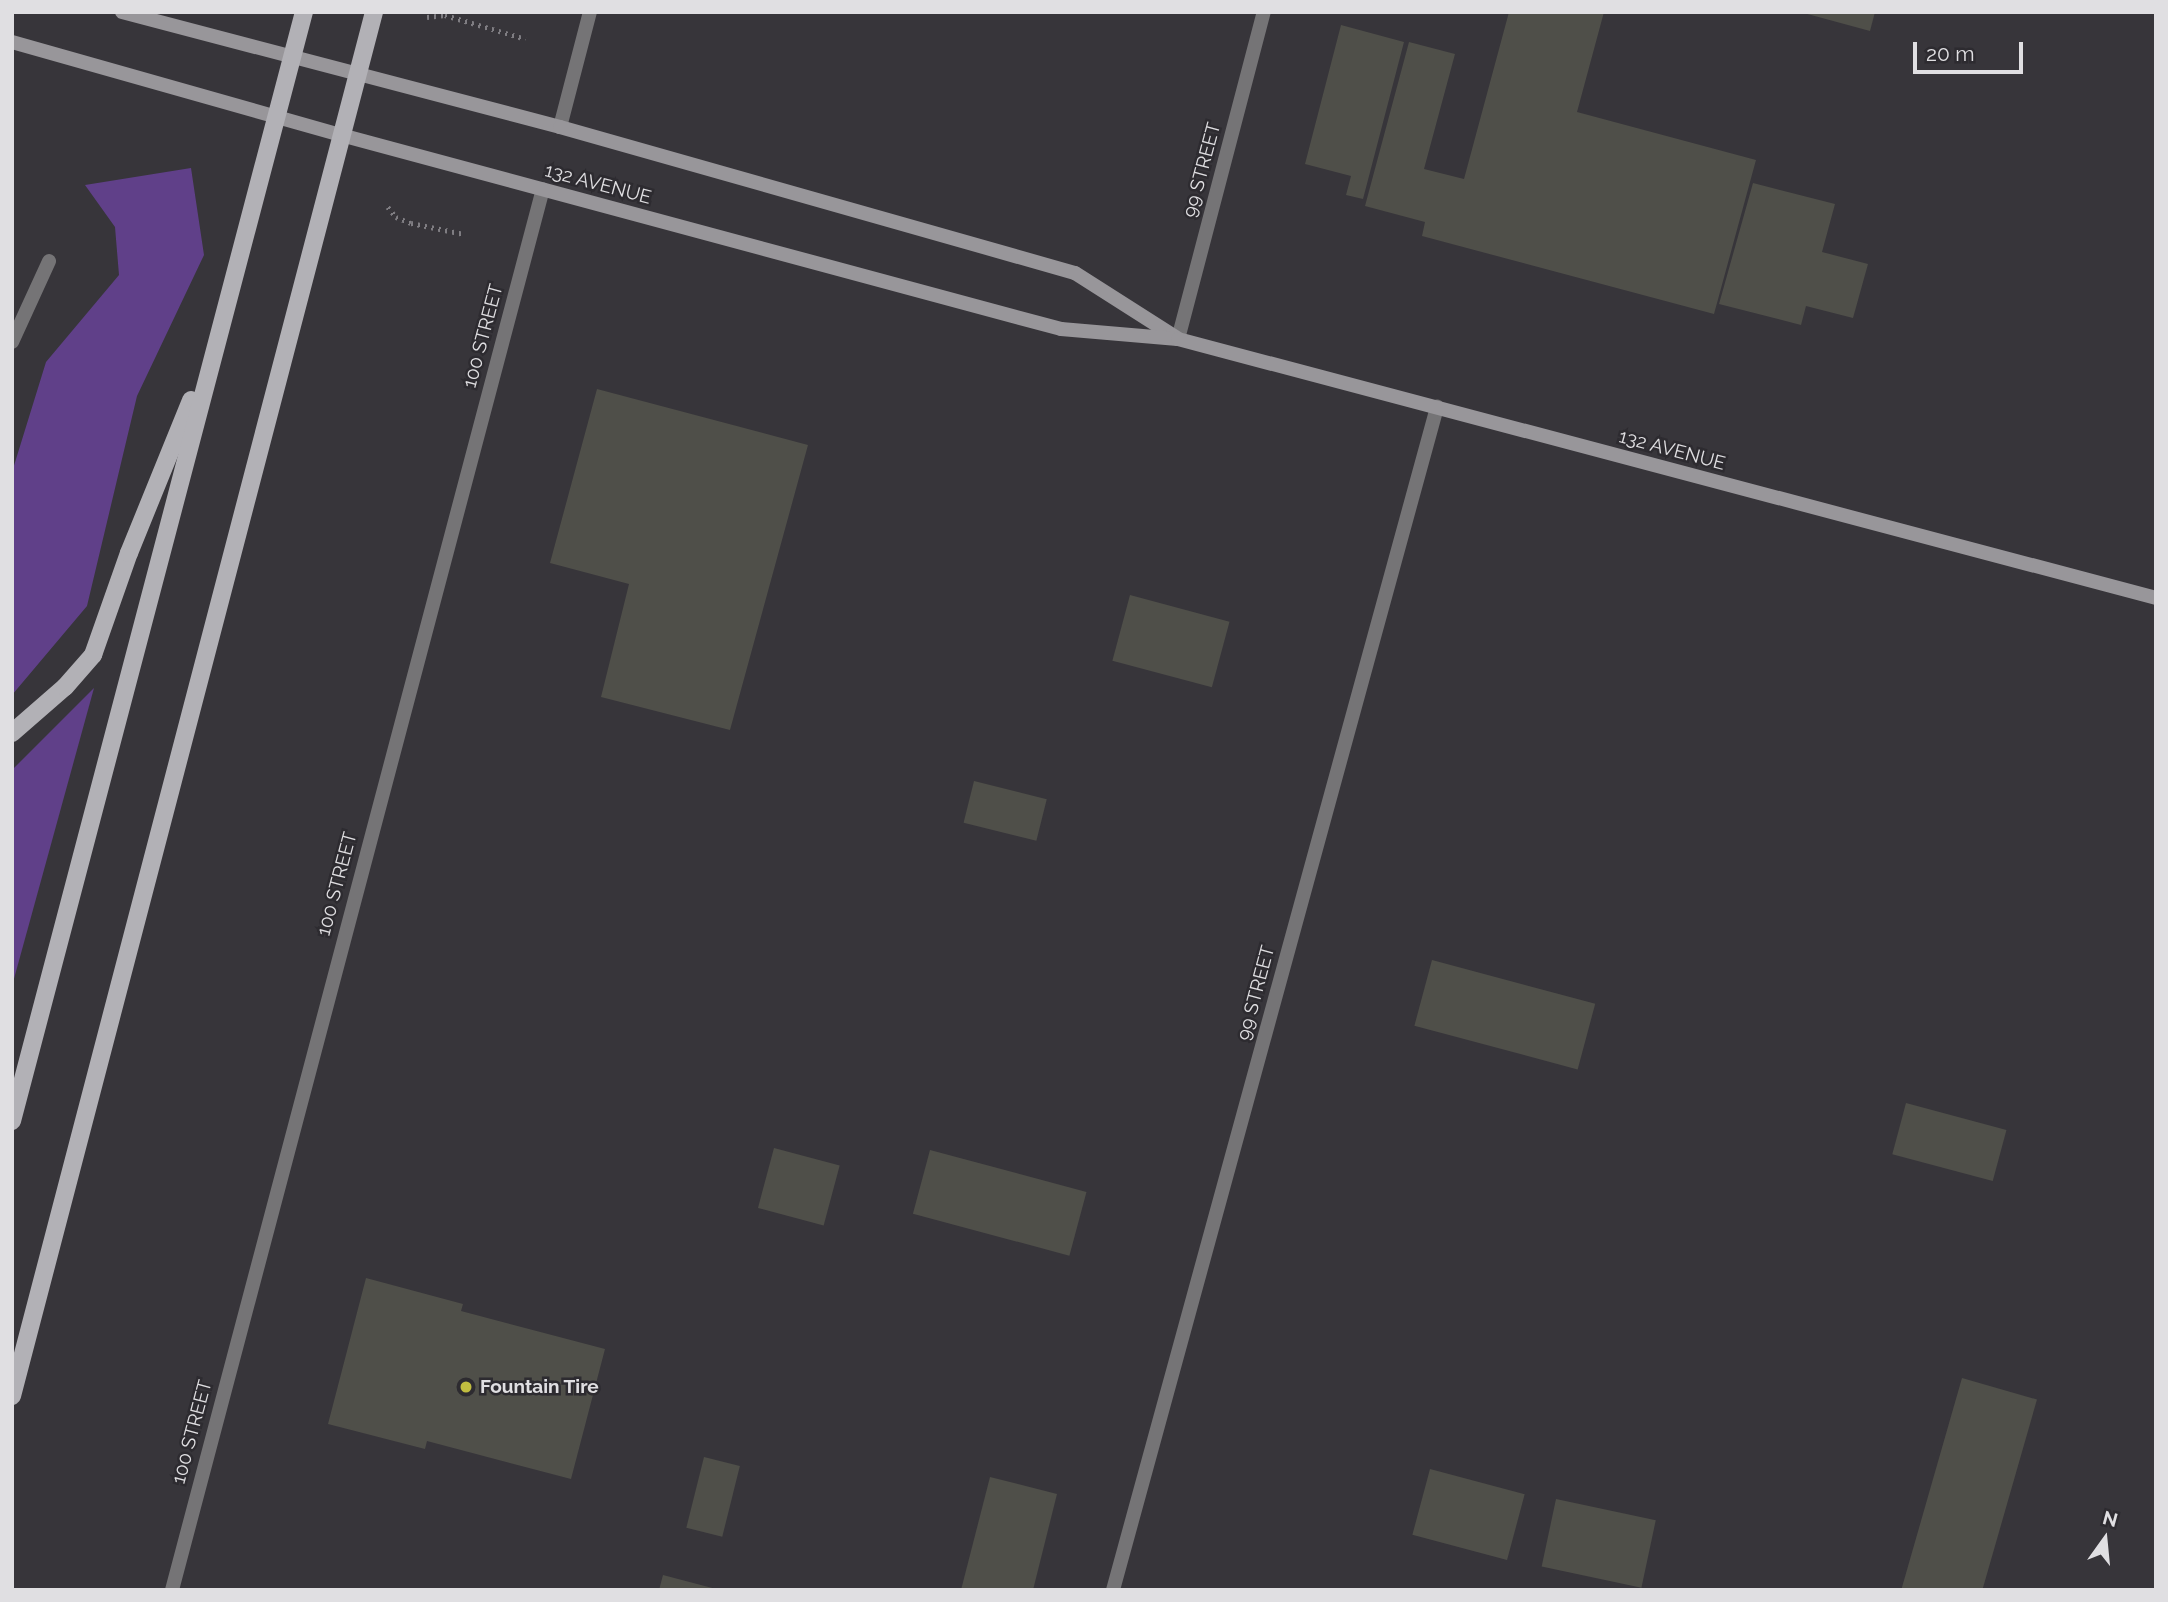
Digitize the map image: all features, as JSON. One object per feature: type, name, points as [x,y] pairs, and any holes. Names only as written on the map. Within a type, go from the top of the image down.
[{"type":"main road","name":"132 AVENUE","points":[[122,12],[560,127],[1075,273],[1178,339]]},
{"type":"main road","points":[[12,1121],[304,12]]},
{"type":"main road","points":[[12,1396],[374,12]]},
{"type":"main road","name":"132 AVENUE","points":[[12,42],[275,117],[1061,329],[1178,339],[2156,598]]},
{"type":"main road","points":[[12,733],[65,687],[93,655],[129,553],[218,335]]},
{"type":"street","points":[[560,127],[590,12]]},
{"type":"street","name":"99 STREET","points":[[1178,339],[1264,12]]},
{"type":"street","name":"100 STREET","points":[[172,1590],[543,189]]},
{"type":"street","points":[[12,342],[31,294],[49,261]]},
{"type":"street","name":"99 STREET","points":[[1113,1590],[1437,407]]},
{"type":"path","points":[[427,17],[445,15],[526,39]]},
{"type":"path","points":[[387,207],[396,217],[411,223],[464,234]]},
{"type":"shaded area","points":[[191,168],[204,255],[137,396],[87,606],[12,695],[12,472],[46,362],[119,275],[115,227],[85,185]]},
{"type":"shaded area","points":[[94,688],[12,986],[12,770]]},
{"type":"building","points":[[1509,12],[1604,12],[1577,112],[1756,160],[1714,314],[1422,236],[1425,222],[1365,206],[1409,42],[1455,54],[1424,169],[1464,179]]},
{"type":"building","points":[[1800,12],[1875,12],[1870,31]]},
{"type":"building","points":[[1341,25],[1404,42],[1363,199],[1346,195],[1351,176],[1305,164]]},
{"type":"building","points":[[1753,183],[1835,204],[1822,252],[1868,264],[1853,318],[1806,306],[1801,325],[1719,304]]},
{"type":"building","points":[[597,389],[808,445],[730,730],[601,697],[629,584],[550,563]]},
{"type":"building","points":[[1130,595],[1229,622],[1212,687],[1112,661]]},
{"type":"building","points":[[974,781],[1047,799],[1036,841],[964,823]]},
{"type":"building","points":[[1432,960],[1595,1004],[1578,1069],[1414,1026]]},
{"type":"building","points":[[1906,1103],[2006,1130],[1993,1181],[1892,1154]]},
{"type":"building","points":[[774,1148],[840,1166],[824,1225],[758,1208]]},
{"type":"building","points":[[930,1150],[1086,1192],[1069,1256],[913,1214]]},
{"type":"building","name":"Fountain Tire","points":[[366,1278],[463,1304],[461,1311],[605,1349],[571,1479],[427,1441],[425,1449],[328,1424]]},
{"type":"building","points":[[1962,1378],[2037,1399],[1982,1590],[1901,1589]]},
{"type":"building","points":[[704,1457],[740,1466],[722,1537],[686,1528]]},
{"type":"building","points":[[1430,1469],[1525,1494],[1507,1560],[1412,1535]]},
{"type":"building","points":[[990,1477],[1057,1494],[1033,1590],[961,1590]]},
{"type":"building","points":[[1556,1499],[1656,1520],[1641,1588],[1542,1566]]},
{"type":"building","points":[[663,1575],[716,1589],[716,1590],[659,1590]]},
{"type":"place","name":"Fountain Tire","points":[[466,1387]]}]
